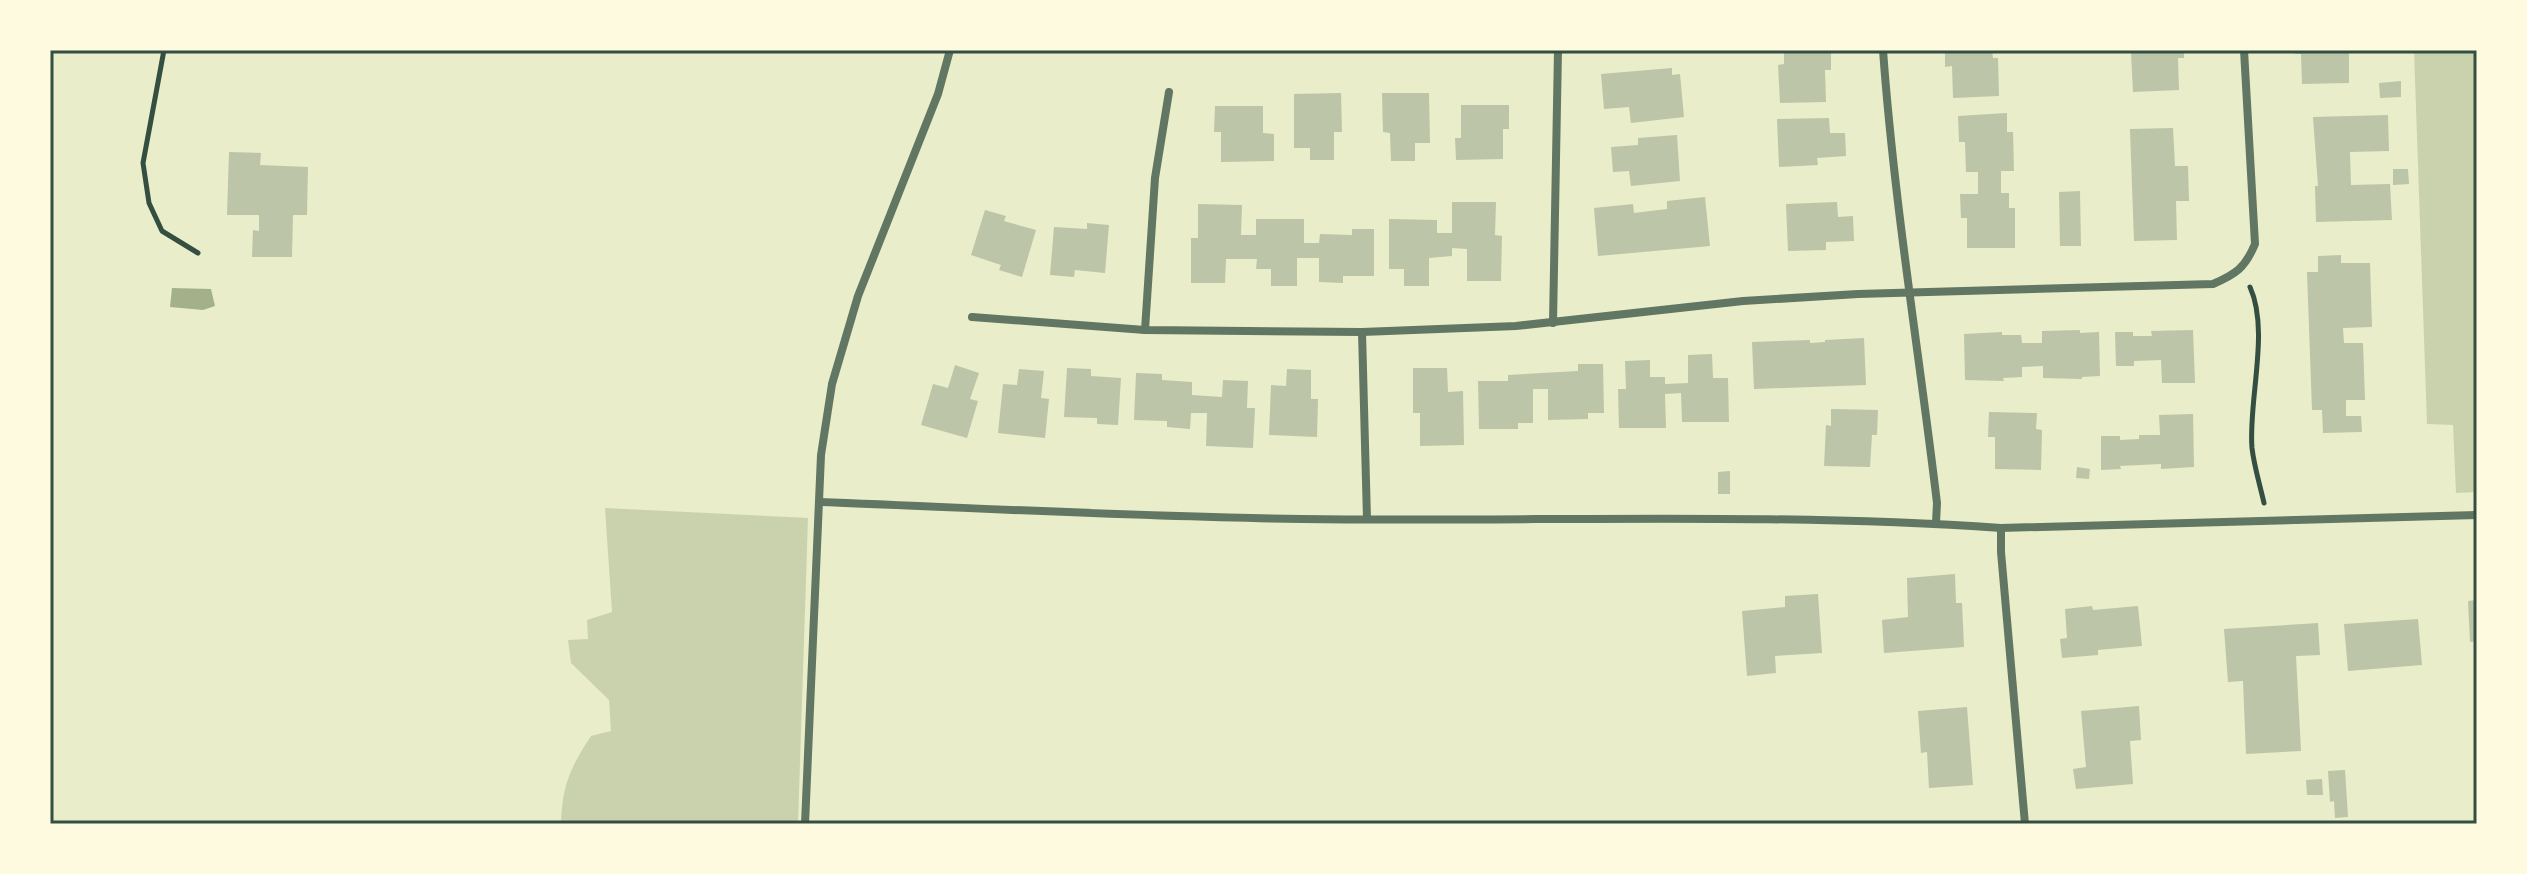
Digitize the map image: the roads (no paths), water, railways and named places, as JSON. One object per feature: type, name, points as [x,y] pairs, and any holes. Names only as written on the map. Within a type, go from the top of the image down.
[{"type":"street","points":[[805,824],[821,455],[832,384],[858,296],[938,94],[950,50]]},
{"type":"street","points":[[1553,323],[1558,50]]},
{"type":"street","points":[[1883,50],[1890,145],[1937,503],[1936,523]]},
{"type":"street","points":[[972,317],[1145,330],[1362,332],[1553,323],[1743,301],[1909,292],[2213,284],[2247,263],[2255,244],[2244,50]]},
{"type":"street","points":[[1145,330],[1155,178],[1169,92]]},
{"type":"street","points":[[1362,332],[1367,519]]},
{"type":"street","points":[[820,502],[1301,519],[1690,519],[1936,523],[2001,528],[2477,515]]},
{"type":"street","points":[[2001,528],[2025,824]]}]
